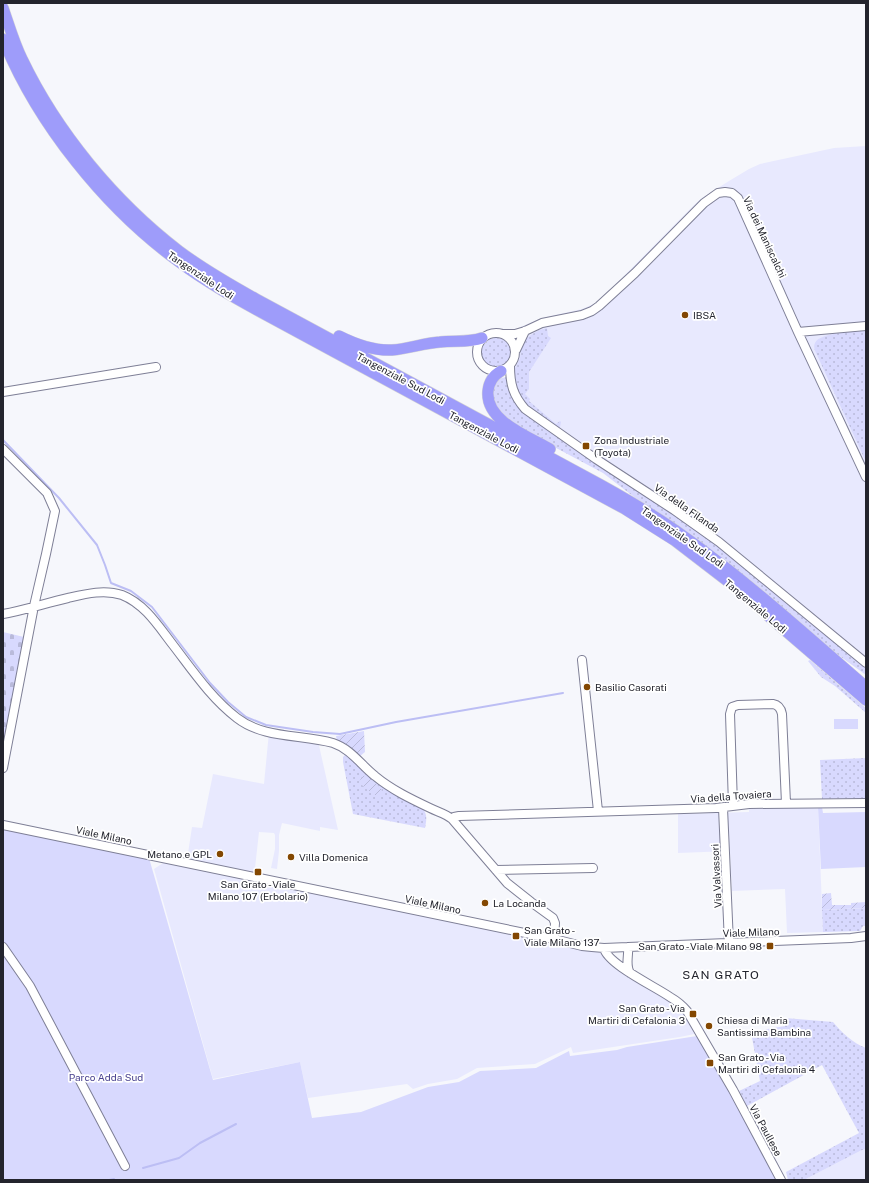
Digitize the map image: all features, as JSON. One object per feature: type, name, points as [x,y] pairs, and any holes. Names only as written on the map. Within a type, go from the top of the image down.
[{"type":"highway","name":"Tangenziale Sud Lodi","points":[[3,8],[22,58],[34,82],[66,133],[100,176],[132,209],[179,251],[225,282],[626,498],[672,528],[729,570],[866,687]]},
{"type":"highway","name":"Tangenziale Lodi","points":[[3,39],[16,70],[26,88],[51,128],[72,156],[109,200],[148,237],[177,261],[216,286],[268,316],[625,509],[674,540],[730,583],[866,700]]},
{"type":"highway","points":[[256,299],[289,309],[350,342],[369,348],[392,350],[438,342],[470,342],[482,338]]},
{"type":"highway","points":[[506,368],[496,374],[491,381],[488,392],[490,404],[493,411],[499,418],[518,431],[598,475],[626,498]]},
{"type":"street","name":"Via dei Maniscalchi","points":[[525,331],[542,322],[592,311],[635,273],[704,203],[718,193],[732,193],[738,198],[798,332],[866,477]]},
{"type":"street","points":[[798,332],[866,326]]},
{"type":"street","points":[[525,331],[516,350],[514,359],[506,368],[491,370],[486,368],[480,362],[477,352],[482,338],[492,333],[515,334],[525,331]]},
{"type":"street","points":[[503,334],[512,340],[516,350]]},
{"type":"street","points":[[3,392],[156,367]]},
{"type":"street","name":"Via della Filanda","points":[[506,368],[516,398],[526,409],[596,459],[719,542],[866,663]]},
{"type":"street","points":[[3,449],[47,493],[55,511],[34,606],[3,768]]},
{"type":"street","points":[[3,614],[96,593],[114,593],[123,596],[139,606],[153,619],[214,698],[231,714],[248,725],[266,731],[320,740],[340,746],[390,787],[432,809],[446,814],[507,883],[553,918],[555,923],[554,939]]},
{"type":"street","points":[[582,660],[598,812]]},
{"type":"street","points":[[733,806],[730,714],[732,707],[738,705],[776,704],[781,708],[786,803]]},
{"type":"street","name":"Via della Tovaiera","points":[[452,819],[459,816],[723,808],[749,804],[866,803]]},
{"type":"street","name":"Via Valvassori","points":[[723,808],[729,943]]},
{"type":"street","name":"Viale Milano","points":[[3,825],[582,946],[628,948],[851,938],[865,936]]},
{"type":"street","points":[[496,870],[593,868]]},
{"type":"street","points":[[3,946],[30,986],[125,1166]]},
{"type":"street","name":"Via Paullese","points":[[604,948],[604,951],[609,958],[630,973],[671,997],[687,1011],[733,1090],[781,1180]]},
{"type":"street","points":[[628,948],[629,954],[627,964],[630,973]]},
{"type":"shaded area","points":[[866,146],[866,669],[743,566],[690,526],[573,448],[528,415],[513,400],[506,377],[515,364],[517,357],[518,350],[516,329],[542,318],[582,309],[596,303],[702,198],[749,169],[760,164],[834,148]]},
{"type":"shaded area","points":[[269,732],[318,741],[338,830],[320,827],[320,831],[282,823],[279,835],[277,869],[271,868],[275,849],[275,835],[274,833],[259,832],[254,877],[603,949],[680,1004],[699,1033],[573,1053],[571,1047],[535,1064],[477,1068],[457,1079],[428,1084],[413,1089],[407,1084],[308,1098],[300,1062],[213,1079],[154,869],[172,857],[187,860],[192,827],[202,828],[213,774],[264,784]]},
{"type":"shaded area","points":[[818,807],[823,932],[787,933],[785,889],[732,891],[730,851],[678,853],[678,814],[749,812],[749,808]]},
{"type":"shaded area","points":[[866,1149],[866,1180],[804,1180],[862,1150]]},
{"type":"green space","points":[[547,328],[548,336],[551,338],[529,372],[529,389],[525,394],[530,399],[529,401],[556,424],[560,421],[561,422],[560,427],[558,428],[534,413],[526,406],[519,395],[514,376],[515,369],[520,359],[521,348],[526,339],[539,330]]},
{"type":"green space","points":[[866,331],[866,462],[814,349],[814,346],[818,339],[830,335]]},
{"type":"green space","points":[[493,338],[499,338],[508,342],[512,354],[508,366],[499,370],[493,370],[484,366],[480,357],[480,351],[484,342]]},
{"type":"green space","points":[[506,377],[512,398],[530,418],[713,543],[866,669],[866,675],[834,652],[766,593],[712,550],[634,497],[603,473],[530,434],[504,417],[493,403],[494,382],[498,379]]},
{"type":"green space","points":[[3,632],[24,637],[26,639],[3,749]]},
{"type":"green space","points":[[810,660],[866,708],[866,713],[835,686],[821,677],[808,661]]},
{"type":"green space","points":[[834,719],[858,719],[858,729],[834,729]]},
{"type":"green space","points":[[364,731],[365,752],[359,757],[337,741],[336,736]]},
{"type":"green space","points":[[348,755],[423,809],[426,816],[425,828],[353,814],[343,762],[343,757]]},
{"type":"green space","points":[[866,758],[866,798],[822,799],[820,760]]},
{"type":"green space","points":[[363,775],[373,780],[382,790],[378,797],[359,782]]},
{"type":"green space","points":[[818,807],[822,807],[823,813],[866,812],[866,867],[821,869]]},
{"type":"green space","name":"Parco Adda Sud","points":[[3,829],[149,858],[213,1080],[300,1062],[312,1118],[361,1112],[428,1087],[459,1082],[480,1071],[536,1068],[569,1051],[570,1056],[617,1050],[627,1047],[697,1036],[738,1104],[778,1180],[3,1180]]},
{"type":"green space","points":[[831,893],[832,905],[851,905],[851,903],[866,902],[866,908],[822,910],[822,894]]},
{"type":"green space","points":[[866,908],[866,926],[863,926],[860,931],[823,932],[822,910]]},
{"type":"green space","points":[[785,1018],[833,1022],[848,1037],[866,1048],[866,1149],[804,1180],[788,1180],[786,1172],[859,1133],[822,1065],[747,1106],[739,1091],[760,1081],[751,1032],[785,1026]]},
{"type":"waterway","points":[[3,440],[59,498],[97,545],[111,583],[131,591],[152,607],[210,683],[228,702],[246,717],[266,725],[313,732],[340,734],[396,722],[563,693]]},
{"type":"waterway","points":[[143,1168],[179,1158],[200,1143],[236,1124]]},
{"type":"waterway","points":[[109,1180],[114,1179]]},
{"type":"place","name":"IBSA","points":[[685,315]]},
{"type":"place","name":"Zona Industriale (Toyota)","points":[[586,446]]},
{"type":"place","name":"Basilio Casorati","points":[[587,687]]},
{"type":"place","name":"Metano e GPL","points":[[220,854]]},
{"type":"place","name":"Villa Domenica","points":[[291,857]]},
{"type":"place","name":"San Grato - Viale Milano 107 (Erbolario)","points":[[258,872]]},
{"type":"place","name":"La Locanda","points":[[485,903]]},
{"type":"place","name":"San Grato - Viale Milano 137","points":[[516,936]]},
{"type":"place","name":"San Grato - Viale Milano 98","points":[[770,946]]},
{"type":"place","name":"San Grato - Via Martiri di Cefalonia 3","points":[[693,1014]]},
{"type":"place","name":"Chiesa di Maria Santissima Bambina","points":[[709,1026]]},
{"type":"place","name":"San Grato - Via Martiri di Cefalonia 4","points":[[710,1063]]},
{"type":"district","name":"SAN GRATO","points":[[721,975]]}]
